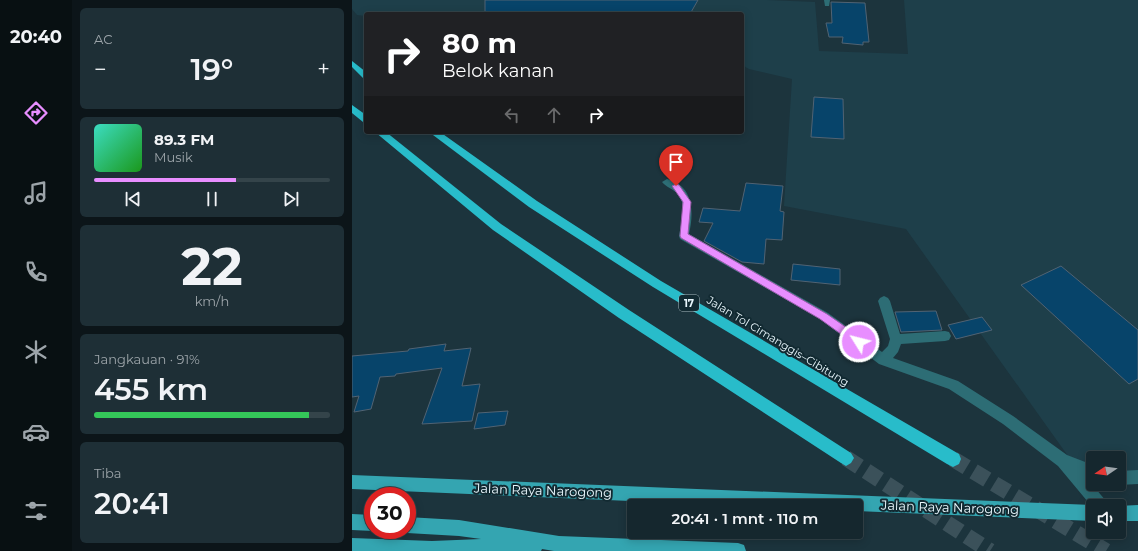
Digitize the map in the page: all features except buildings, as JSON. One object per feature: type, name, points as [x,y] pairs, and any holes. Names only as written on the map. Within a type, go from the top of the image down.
[{"type":"highway","points":[[352,63],[364,74]]},
{"type":"highway","points":[[352,108],[364,118]]},
{"type":"highway","points":[[382,134],[497,227],[624,314],[846,458]]},
{"type":"highway","name":"Jalan Tol Cimanggis–Cibitung","points":[[437,134],[533,204],[657,284],[953,460]]},
{"type":"main road","name":"Jalan Raya Narogong","points":[[352,482],[1086,513]]},
{"type":"main road","points":[[1126,514],[1138,513]]},
{"type":"main road","points":[[352,522],[364,523]]},
{"type":"main road","points":[[416,526],[459,528],[559,544]]},
{"type":"main road","points":[[352,546],[432,550],[559,544],[738,551]]},
{"type":"street","points":[[667,182],[676,186],[687,202],[684,236],[824,316],[883,360],[953,385],[1008,420],[1063,461],[1095,499]]},
{"type":"street","points":[[883,360],[894,348],[896,339],[884,300]]},
{"type":"street","points":[[896,339],[944,336]]},
{"type":"street","points":[[1063,461],[1086,469]]},
{"type":"street","points":[[1126,478],[1138,477]]},
{"type":"shaded area","points":[[352,0],[767,0],[815,2],[819,51],[908,54],[904,0],[1138,0],[1138,478],[1126,480],[1126,451],[1086,451],[1086,481],[906,229],[784,206],[792,79],[749,69],[744,66],[744,12],[364,12],[364,16],[357,15],[352,9]]},
{"type":"tunnel","points":[[846,458],[990,551]]},
{"type":"tunnel","points":[[953,459],[1106,551]]},
{"type":"route","points":[[676,186],[687,202],[684,236],[824,316],[859,342]]}]
